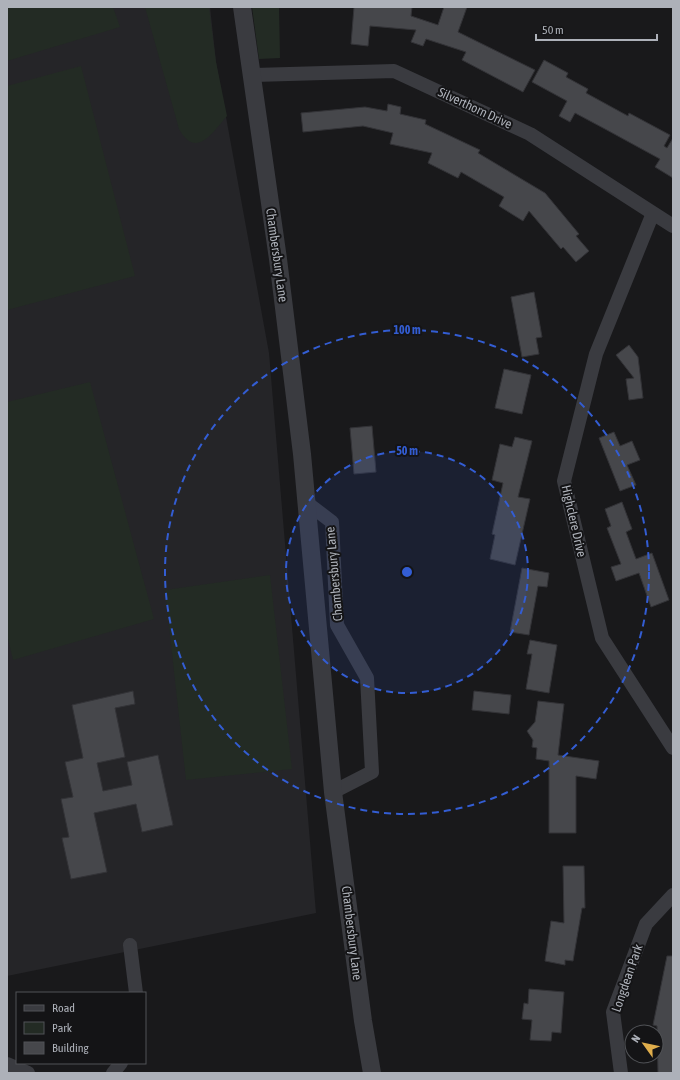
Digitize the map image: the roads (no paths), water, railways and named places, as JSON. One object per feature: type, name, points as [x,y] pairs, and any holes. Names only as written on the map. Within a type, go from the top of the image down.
[{"type":"street","name":"Chambersbury Lane","points":[[242,7],[278,259],[307,503],[333,792],[363,1021],[372,1073]]},
{"type":"street","name":"Silverthorn Drive","points":[[252,75],[394,71],[530,134],[673,226]]},
{"type":"street","name":"Highclere Drive","points":[[653,213],[596,354],[564,481],[602,638],[673,748]]},
{"type":"street","name":"Chambersbury Lane","points":[[307,503],[332,522],[338,625],[367,678],[372,772],[333,792]]},
{"type":"street","name":"Longdean Park","points":[[621,1073],[613,1012],[646,924],[673,895]]},
{"type":"street","points":[[130,945],[136,992]]},
{"type":"street","points":[[7,1064],[28,1073]]},
{"type":"street","points":[[113,1073],[120,1064]]}]
